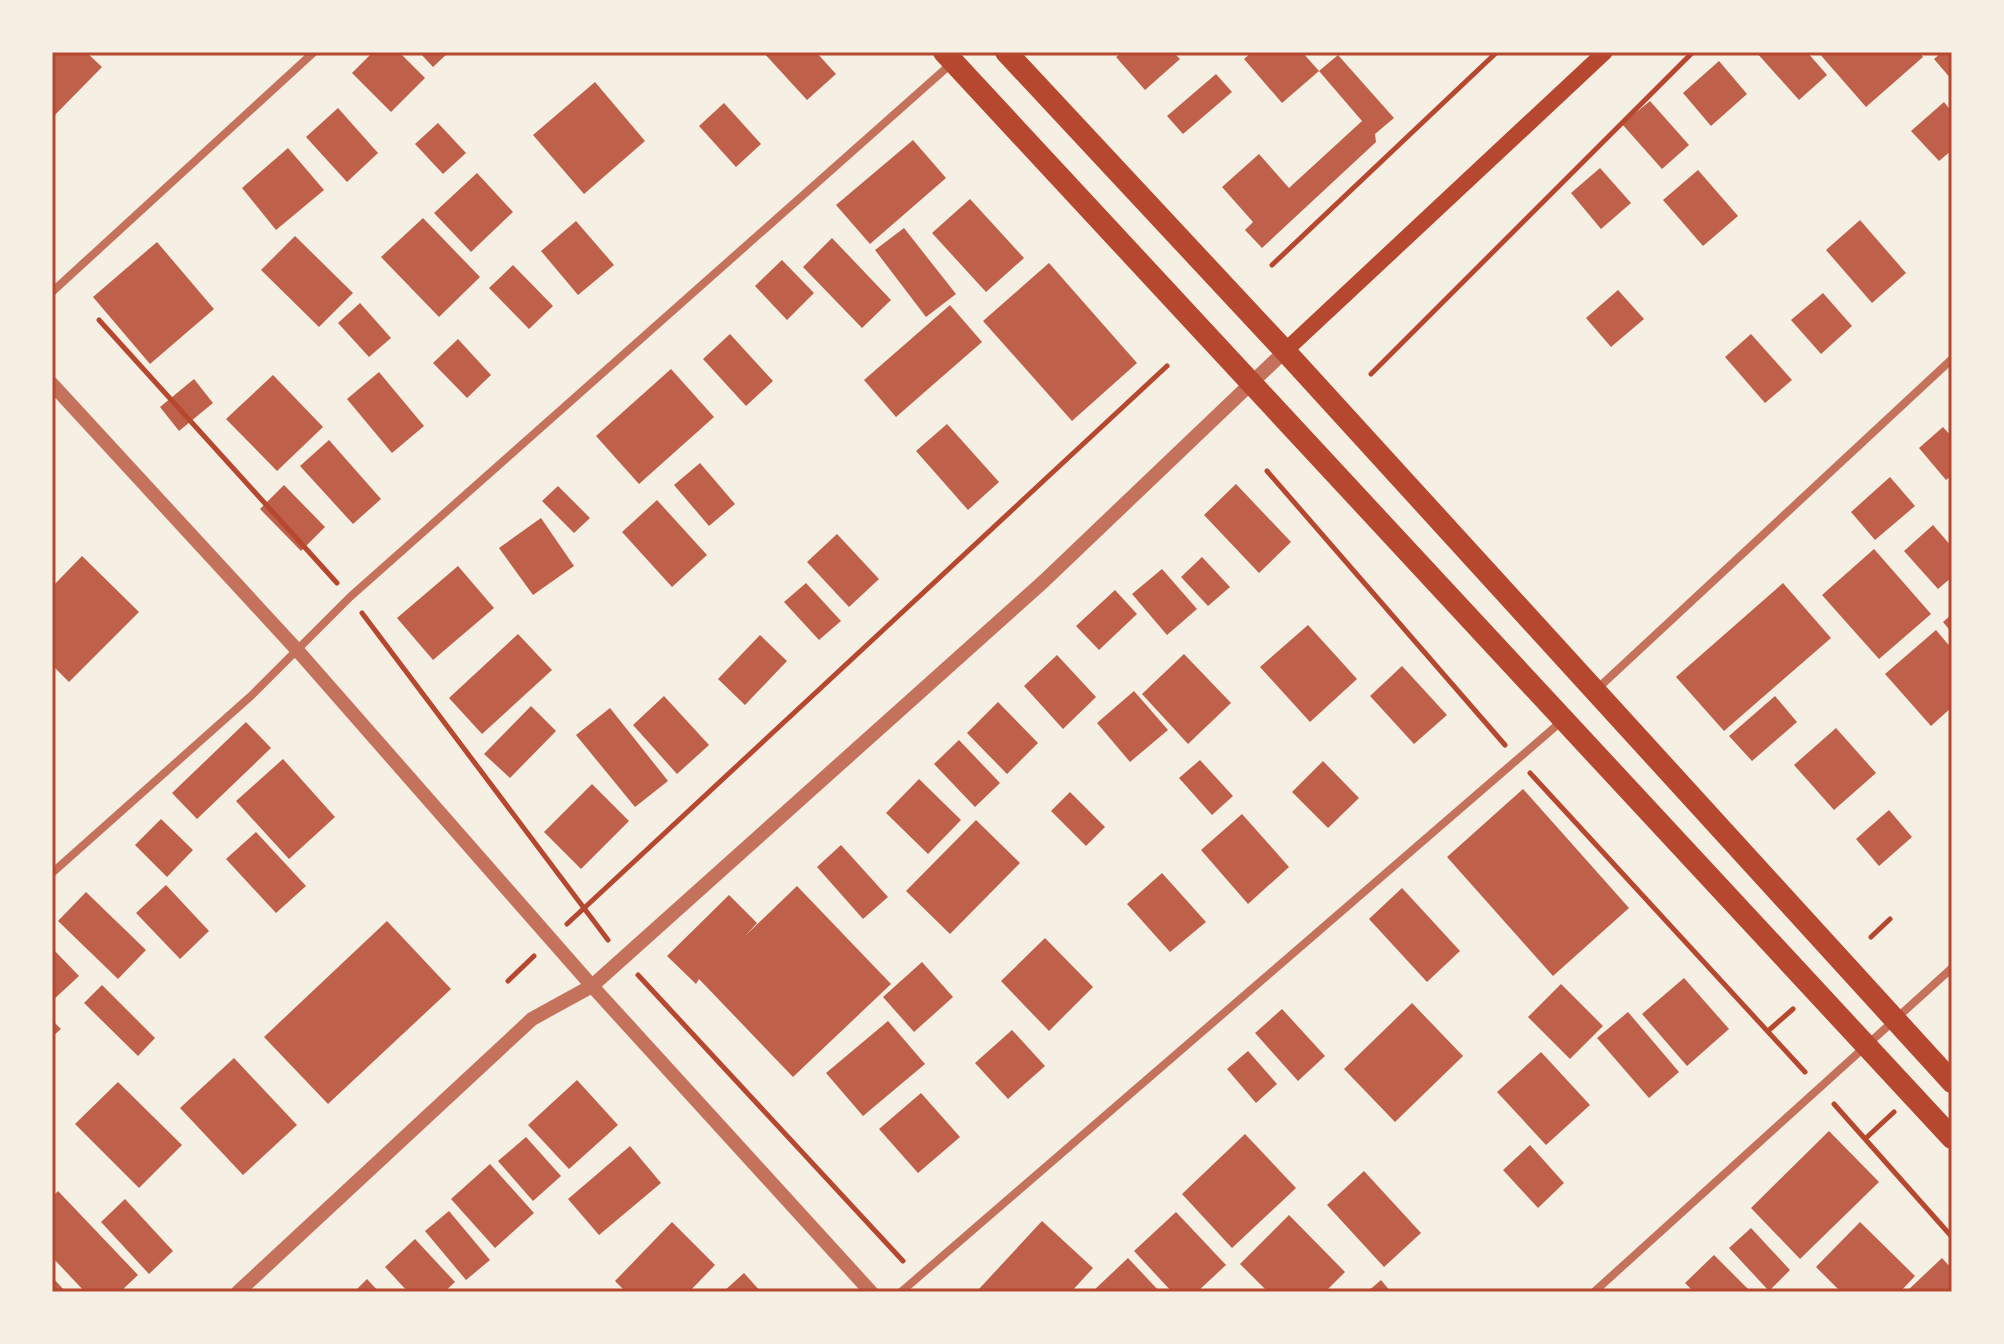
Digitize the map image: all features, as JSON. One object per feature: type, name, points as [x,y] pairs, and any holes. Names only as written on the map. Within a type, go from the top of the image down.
[{"type":"highway","points":[[1006,52],[1285,351],[1952,1082]]},
{"type":"highway","points":[[948,57],[1952,1138]]},
{"type":"main road","points":[[1285,351],[1605,52]]},
{"type":"street","points":[[52,292],[314,52]]},
{"type":"street","points":[[52,873],[298,651],[350,597],[948,57]]},
{"type":"street","points":[[238,1292],[532,1019],[592,986],[1044,581],[1285,351]]},
{"type":"street","points":[[1595,691],[1952,359]]},
{"type":"street","points":[[52,384],[298,651],[592,986],[871,1292]]},
{"type":"street","points":[[901,1292],[1563,720]]},
{"type":"street","points":[[1594,1292],[1952,968]]},
{"type":"path","points":[[1272,265],[1497,52]]},
{"type":"path","points":[[1371,374],[1693,52]]},
{"type":"path","points":[[99,320],[350,597],[622,958],[918,1277]]},
{"type":"path","points":[[508,981],[1167,366]]},
{"type":"path","points":[[1871,937],[1890,919]]},
{"type":"path","points":[[1768,1031],[1802,1000]]},
{"type":"path","points":[[1834,1104],[1952,1237]]},
{"type":"path","points":[[1865,1139],[1900,1106]]},
{"type":"building","points":[[52,52],[86,52],[102,67],[52,118]]},
{"type":"building","points":[[373,52],[399,52],[425,78],[391,112],[352,73]]},
{"type":"building","points":[[419,52],[449,52],[433,67]]},
{"type":"building","points":[[763,52],[816,52],[836,74],[807,100]]},
{"type":"building","points":[[1123,52],[1173,52],[1180,59],[1145,90],[1116,57]]},
{"type":"building","points":[[1252,52],[1302,52],[1319,71],[1282,103],[1244,59]]},
{"type":"building","points":[[1756,52],[1807,52],[1827,75],[1799,100]]},
{"type":"building","points":[[1818,52],[1919,52],[1923,57],[1866,107]]},
{"type":"building","points":[[1942,52],[1952,52],[1952,80],[1934,59]]},
{"type":"building","points":[[1338,55],[1394,118],[1375,134],[1376,142],[1262,248],[1245,230],[1253,222],[1222,187],[1259,154],[1289,188],[1362,121],[1319,71]]},
{"type":"building","points":[[1719,61],[1747,94],[1711,126],[1683,93]]},
{"type":"building","points":[[1216,74],[1232,92],[1183,134],[1167,116]]},
{"type":"building","points":[[595,82],[645,141],[584,194],[533,135]]},
{"type":"building","points":[[1650,101],[1689,145],[1662,169],[1622,124]]},
{"type":"building","points":[[1944,102],[1952,112],[1952,150],[1939,161],[1911,131]]},
{"type":"building","points":[[724,103],[761,144],[736,167],[699,126]]},
{"type":"building","points":[[338,108],[378,153],[347,182],[306,137]]},
{"type":"building","points":[[438,123],[466,153],[443,174],[415,144]]},
{"type":"building","points":[[913,140],[946,178],[870,244],[836,205]]},
{"type":"building","points":[[288,148],[324,190],[276,230],[242,188]]},
{"type":"building","points":[[1600,168],[1631,203],[1601,229],[1571,193]]},
{"type":"building","points":[[1698,170],[1738,216],[1703,246],[1663,200]]},
{"type":"building","points":[[477,173],[513,212],[471,252],[434,213]]},
{"type":"building","points":[[970,199],[1024,258],[986,292],[932,233]]},
{"type":"building","points":[[423,218],[480,277],[439,317],[381,257]]},
{"type":"building","points":[[1860,220],[1906,273],[1872,303],[1826,250]]},
{"type":"building","points":[[576,221],[614,265],[578,295],[541,251]]},
{"type":"building","points":[[904,228],[956,294],[926,317],[875,250]]},
{"type":"building","points":[[295,236],[353,293],[319,327],[261,270]]},
{"type":"building","points":[[832,238],[891,300],[862,328],[803,267]]},
{"type":"building","points":[[157,242],[214,309],[150,364],[93,297]]},
{"type":"building","points":[[782,260],[814,293],[787,320],[755,286]]},
{"type":"building","points":[[1049,263],[1137,363],[1072,421],[983,321]]},
{"type":"building","points":[[513,265],[553,306],[529,329],[489,288]]},
{"type":"building","points":[[1618,290],[1644,319],[1611,347],[1586,318]]},
{"type":"building","points":[[1823,293],[1852,326],[1821,354],[1791,320]]},
{"type":"building","points":[[360,303],[391,338],[369,357],[338,323]]},
{"type":"building","points":[[950,305],[982,342],[896,417],[864,380]]},
{"type":"building","points":[[730,334],[773,381],[746,406],[703,359]]},
{"type":"building","points":[[1751,334],[1792,380],[1765,403],[1725,357]]},
{"type":"building","points":[[458,339],[491,375],[467,398],[433,363]]},
{"type":"building","points":[[671,369],[714,417],[639,484],[596,436]]},
{"type":"building","points":[[379,372],[424,426],[392,453],[347,399]]},
{"type":"building","points":[[273,375],[323,427],[277,471],[226,419]]},
{"type":"building","points":[[194,379],[213,403],[179,431],[160,407]]},
{"type":"building","points":[[947,424],[999,482],[968,510],[916,451]]},
{"type":"building","points":[[1943,427],[1952,437],[1952,475],[1946,480],[1919,448]]},
{"type":"building","points":[[329,440],[381,499],[353,524],[300,466]]},
{"type":"building","points":[[700,463],[735,504],[709,526],[674,485]]},
{"type":"building","points":[[1890,477],[1915,506],[1875,540],[1851,512]]},
{"type":"building","points":[[1236,484],[1291,542],[1259,573],[1204,515]]},
{"type":"building","points":[[284,485],[325,527],[301,551],[260,509]]},
{"type":"building","points":[[558,486],[590,518],[574,533],[542,501]]},
{"type":"building","points":[[657,500],[707,555],[672,587],[622,532]]},
{"type":"building","points":[[541,518],[574,566],[533,595],[499,548]]},
{"type":"building","points":[[1933,525],[1952,547],[1952,577],[1938,589],[1904,551]]},
{"type":"building","points":[[837,534],[879,579],[849,607],[807,562]]},
{"type":"building","points":[[1874,549],[1931,614],[1879,659],[1822,595]]},
{"type":"building","points":[[82,556],[139,612],[69,682],[52,665],[52,587]]},
{"type":"building","points":[[1202,557],[1230,587],[1208,606],[1181,577]]},
{"type":"building","points":[[458,566],[494,608],[433,660],[397,618]]},
{"type":"building","points":[[1162,569],[1197,609],[1167,635],[1132,594]]},
{"type":"building","points":[[806,583],[841,621],[819,640],[784,602]]},
{"type":"building","points":[[1783,583],[1831,638],[1724,731],[1676,677]]},
{"type":"building","points":[[1115,590],[1137,614],[1099,650],[1076,626]]},
{"type":"building","points":[[1952,614],[1952,633],[1943,622]]},
{"type":"building","points":[[1308,625],[1357,679],[1310,722],[1260,667]]},
{"type":"building","points":[[1936,630],[1952,649],[1952,707],[1931,726],[1885,674]]},
{"type":"building","points":[[518,634],[552,670],[482,734],[449,698]]},
{"type":"building","points":[[760,635],[787,661],[745,705],[718,679]]},
{"type":"building","points":[[1184,654],[1231,703],[1188,744],[1142,694]]},
{"type":"building","points":[[1057,655],[1096,697],[1063,729],[1024,686]]},
{"type":"building","points":[[1402,666],[1447,715],[1414,744],[1370,696]]},
{"type":"building","points":[[1134,691],[1168,730],[1130,762],[1097,723]]},
{"type":"building","points":[[664,696],[709,745],[677,774],[633,725]]},
{"type":"building","points":[[1775,696],[1797,722],[1752,761],[1729,736]]},
{"type":"building","points":[[998,702],[1038,743],[1007,774],[967,733]]},
{"type":"building","points":[[531,706],[556,731],[510,778],[484,754]]},
{"type":"building","points":[[610,708],[668,781],[635,807],[576,735]]},
{"type":"building","points":[[246,722],[271,748],[197,819],[172,793]]},
{"type":"building","points":[[1836,728],[1876,773],[1834,810],[1794,765]]},
{"type":"building","points":[[959,740],[1000,783],[975,807],[934,764]]},
{"type":"building","points":[[283,759],[335,817],[289,859],[236,801]]},
{"type":"building","points":[[1200,760],[1233,796],[1212,815],[1179,778]]},
{"type":"building","points":[[1323,761],[1359,798],[1328,828],[1292,792]]},
{"type":"building","points":[[919,779],[961,820],[928,854],[886,813]]},
{"type":"building","points":[[592,784],[629,821],[581,869],[544,832]]},
{"type":"building","points":[[1523,789],[1629,908],[1553,976],[1447,857]]},
{"type":"building","points":[[1070,792],[1105,827],[1086,846],[1051,811]]},
{"type":"building","points":[[1889,810],[1912,837],[1879,866],[1856,839]]},
{"type":"building","points":[[1242,814],[1289,867],[1248,904],[1201,850]]},
{"type":"building","points":[[161,819],[193,850],[167,877],[135,845]]},
{"type":"building","points":[[976,820],[1020,863],[950,934],[906,891]]},
{"type":"building","points":[[256,832],[306,886],[276,913],[226,859]]},
{"type":"building","points":[[841,845],[888,897],[863,919],[817,867]]},
{"type":"building","points":[[1162,873],[1206,922],[1170,952],[1127,904]]},
{"type":"building","points":[[166,885],[209,931],[180,959],[136,913]]},
{"type":"building","points":[[797,886],[891,984],[793,1077],[699,979],[696,984],[667,956],[729,895],[757,923],[746,935]]},
{"type":"building","points":[[1402,888],[1460,951],[1427,982],[1369,919]]},
{"type":"building","points":[[86,892],[146,950],[118,979],[58,921]]},
{"type":"building","points":[[387,921],[451,989],[328,1104],[264,1037]]},
{"type":"building","points":[[1045,938],[1093,987],[1049,1031],[1001,981]]},
{"type":"building","points":[[52,948],[79,976],[52,1001]]},
{"type":"building","points":[[922,962],[953,997],[914,1032],[883,997]]},
{"type":"building","points":[[1684,978],[1729,1029],[1687,1066],[1642,1014]]},
{"type":"building","points":[[1561,984],[1603,1026],[1570,1059],[1528,1017]]},
{"type":"building","points":[[102,985],[155,1038],[138,1056],[84,1003]]},
{"type":"building","points":[[1412,1003],[1463,1056],[1395,1122],[1344,1069]]},
{"type":"building","points":[[1282,1009],[1325,1056],[1298,1081],[1255,1033]]},
{"type":"building","points":[[1628,1012],[1679,1072],[1649,1098],[1597,1038]]},
{"type":"building","points":[[52,1020],[61,1029],[52,1037]]},
{"type":"building","points":[[888,1021],[925,1064],[863,1116],[826,1073]]},
{"type":"building","points":[[1012,1030],[1045,1066],[1008,1099],[975,1063]]},
{"type":"building","points":[[1248,1051],[1277,1084],[1256,1103],[1227,1069]]},
{"type":"building","points":[[1541,1052],[1590,1105],[1546,1145],[1497,1092]]},
{"type":"building","points":[[234,1058],[297,1125],[243,1175],[180,1108]]},
{"type":"building","points":[[577,1080],[618,1125],[569,1169],[528,1125]]},
{"type":"building","points":[[118,1082],[182,1145],[139,1188],[75,1124]]},
{"type":"building","points":[[921,1093],[960,1137],[918,1173],[879,1129]]},
{"type":"building","points":[[1829,1131],[1879,1182],[1800,1259],[1751,1208]]},
{"type":"building","points":[[1245,1134],[1296,1188],[1232,1248],[1182,1194]]},
{"type":"building","points":[[526,1137],[561,1176],[533,1201],[498,1161]]},
{"type":"building","points":[[1530,1145],[1564,1183],[1538,1208],[1503,1170]]},
{"type":"building","points":[[630,1146],[661,1183],[599,1235],[568,1199]]},
{"type":"building","points":[[490,1164],[534,1213],[495,1248],[451,1199]]},
{"type":"building","points":[[1364,1171],[1421,1233],[1384,1267],[1327,1205]]},
{"type":"building","points":[[58,1191],[138,1275],[120,1292],[85,1292],[52,1257],[52,1197]]},
{"type":"building","points":[[125,1199],[173,1251],[149,1274],[101,1222]]},
{"type":"building","points":[[449,1211],[490,1260],[466,1280],[425,1231]]},
{"type":"building","points":[[1176,1212],[1226,1265],[1197,1292],[1172,1292],[1134,1251]]},
{"type":"building","points":[[1289,1215],[1345,1272],[1325,1292],[1268,1292],[1240,1264]]},
{"type":"building","points":[[1042,1221],[1093,1268],[1071,1292],[982,1292],[979,1289]]},
{"type":"building","points":[[672,1222],[715,1265],[689,1292],[626,1292],[615,1281]]},
{"type":"building","points":[[1860,1222],[1915,1276],[1900,1292],[1841,1292],[1816,1267]]},
{"type":"building","points":[[1751,1228],[1790,1270],[1769,1291],[1729,1248]]},
{"type":"building","points":[[415,1239],[455,1282],[444,1292],[408,1292],[385,1267]]},
{"type":"building","points":[[1714,1255],[1751,1292],[1694,1292],[1685,1283]]},
{"type":"building","points":[[1128,1258],[1160,1292],[1092,1292]]},
{"type":"building","points":[[1942,1258],[1952,1269],[1952,1292],[1906,1292]]},
{"type":"building","points":[[744,1273],[761,1292],[723,1292]]},
{"type":"building","points":[[52,1277],[66,1292],[52,1292]]},
{"type":"building","points":[[367,1279],[379,1292],[354,1292]]},
{"type":"building","points":[[1381,1280],[1391,1292],[1367,1292]]}]
